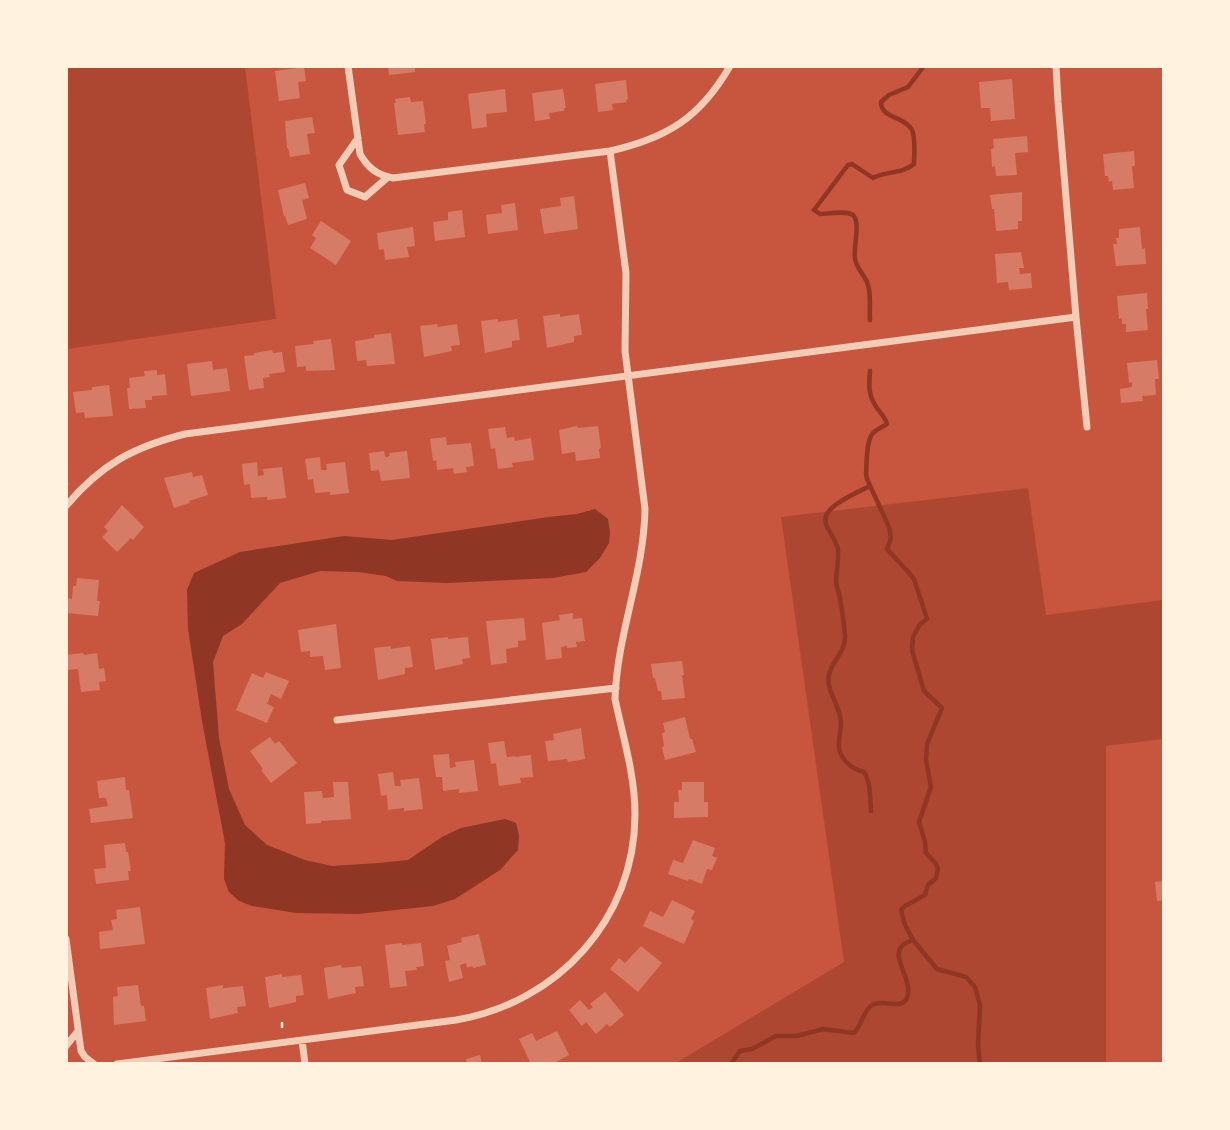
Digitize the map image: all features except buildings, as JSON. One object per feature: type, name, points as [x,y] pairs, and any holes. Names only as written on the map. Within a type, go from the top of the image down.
[{"type":"street","points":[[348,66],[360,154],[376,173],[388,177],[415,176],[610,151],[636,145],[673,129],[689,117],[705,103],[730,66]]},
{"type":"street","points":[[1056,66],[1087,427]]},
{"type":"street","points":[[358,138],[339,165],[347,190],[365,197],[388,177]]},
{"type":"street","points":[[117,1063],[456,1020],[490,1013],[517,1002],[564,970],[583,952],[610,913],[623,883],[634,838],[634,787],[615,699],[619,656],[645,526],[644,494],[625,351],[626,273],[610,151]]},
{"type":"street","points":[[66,506],[87,483],[114,462],[142,447],[186,434],[1076,317]]},
{"type":"street","points":[[337,720],[616,688]]},
{"type":"street","points":[[66,939],[81,1051],[91,1062]]},
{"type":"street","points":[[66,1046],[78,1031]]},
{"type":"street","points":[[302,1040],[305,1063]]},
{"type":"shaded area","points":[[66,67],[245,67],[276,319],[67,349]]},
{"type":"shaded area","points":[[1028,488],[1046,615],[1163,600],[1163,739],[1106,746],[1106,1063],[676,1063],[844,962],[781,517]]},
{"type":"shaded area","points":[[595,509],[608,519],[609,543],[600,558],[586,572],[553,578],[447,583],[397,581],[386,576],[358,572],[320,571],[280,583],[242,624],[223,636],[213,662],[219,738],[229,789],[245,825],[267,845],[305,860],[332,866],[408,860],[442,837],[461,828],[505,819],[516,823],[519,835],[518,850],[500,870],[455,899],[433,906],[358,914],[296,913],[252,906],[239,901],[229,892],[224,879],[225,843],[188,629],[187,590],[194,573],[240,552],[344,536],[392,540],[577,514]]},
{"type":"waterway","points":[[870,320],[869,287],[855,258],[855,218],[842,212],[820,214],[814,210],[848,165],[852,164],[873,178],[914,164],[912,130],[909,125],[885,112],[881,102],[889,95],[908,87],[924,66]]},
{"type":"waterway","points":[[870,371],[871,397],[887,424],[873,433],[869,441],[867,479],[889,527],[891,538],[887,549],[914,579],[927,619],[920,624],[913,637],[912,650],[924,691],[942,708],[927,744],[926,760],[931,787],[919,822],[926,853],[938,869],[936,878],[928,885],[925,895],[901,910],[913,940],[937,969],[966,977],[975,987],[980,1005],[980,1064]]},
{"type":"waterway","points":[[870,486],[833,507],[825,520],[838,550],[836,582],[845,636],[845,642],[828,680],[841,720],[840,753],[850,765],[864,772],[870,791],[871,811]]},
{"type":"waterway","points":[[731,1064],[740,1051],[752,1049],[776,1036],[797,1036],[823,1029],[854,1033],[872,1005],[904,1002],[908,991],[899,950],[913,940]]}]
